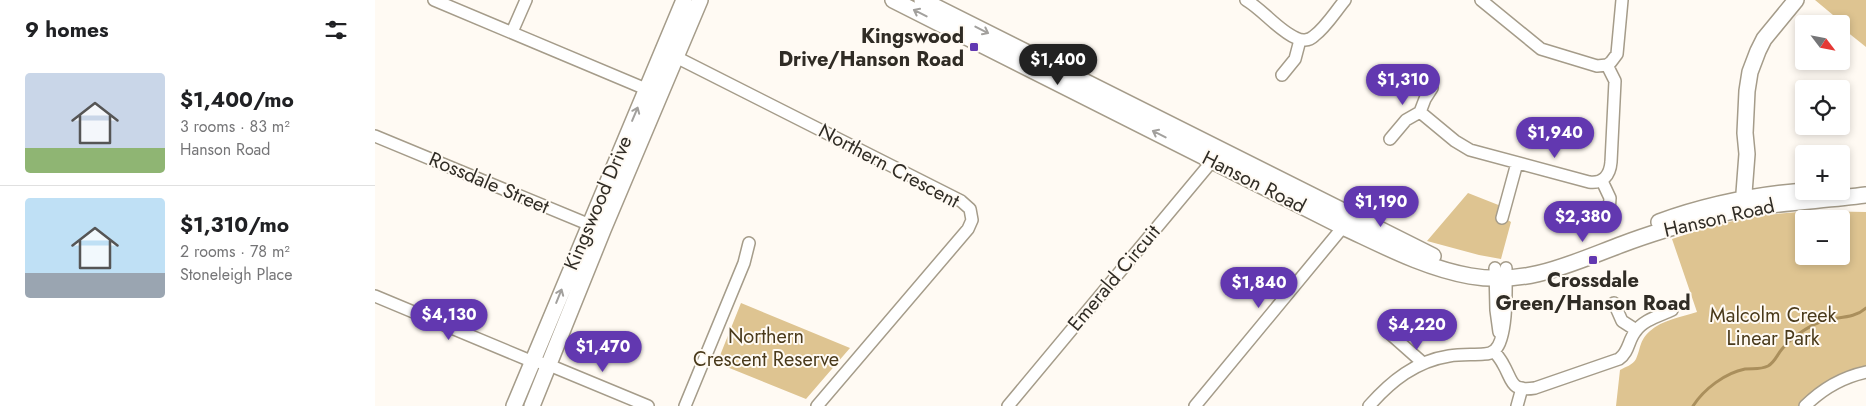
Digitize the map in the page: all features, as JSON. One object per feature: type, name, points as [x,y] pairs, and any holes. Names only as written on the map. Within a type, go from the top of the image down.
[{"type":"street","points":[[433,0],[660,95]]},
{"type":"street","points":[[512,32],[525,0]]},
{"type":"street","name":"Kingswood Drive","points":[[514,406],[588,225],[684,0]]},
{"type":"street","name":"Kingswood Drive","points":[[532,406],[603,230],[700,0]]},
{"type":"street","name":"Hanson Road","points":[[893,0],[1214,154]]},
{"type":"street","name":"Hanson Road","points":[[922,0],[1214,154],[1348,222],[1390,249],[1435,267],[1471,276],[1500,273],[1581,252],[1682,214],[1739,204],[1866,195]]},
{"type":"street","points":[[1245,0],[1259,8],[1290,35],[1300,40],[1306,40],[1315,36],[1345,0]]},
{"type":"street","points":[[1481,0],[1535,45],[1547,52],[1597,66],[1607,65],[1617,54],[1622,0]]},
{"type":"street","points":[[1739,204],[1746,174],[1747,91],[1753,61],[1765,39],[1796,0]]},
{"type":"street","points":[[1282,75],[1295,59],[1300,40]]},
{"type":"street","name":"Northern Crescent","points":[[662,51],[961,201],[970,209],[973,220],[968,229],[817,406]]},
{"type":"street","points":[[1420,112],[1455,141],[1470,150],[1589,182],[1602,181],[1610,171],[1611,165],[1616,88],[1614,77],[1607,65]]},
{"type":"street","points":[[1390,139],[1406,120],[1420,112],[1432,88]]},
{"type":"street","points":[[1739,204],[1737,166],[1745,133]]},
{"type":"street","name":"Rossdale Street","points":[[375,136],[603,230]]},
{"type":"street","name":"Emerald Circuit","points":[[1008,406],[1214,154]]},
{"type":"street","points":[[1502,218],[1517,163]]},
{"type":"street","points":[[1746,174],[1750,183],[1761,195]]},
{"type":"street","points":[[1602,181],[1610,198],[1609,212]]},
{"type":"street","name":"Hanson Road","points":[[1739,204],[1761,195],[1795,191]]},
{"type":"street","name":"Hanson Road","points":[[1850,192],[1866,195]]},
{"type":"street","points":[[1195,406],[1348,222]]},
{"type":"street","points":[[685,406],[744,263],[749,243]]},
{"type":"street","points":[[1369,406],[1401,375],[1423,363],[1449,356],[1484,354],[1494,351],[1499,345],[1505,316],[1500,273]]},
{"type":"street","points":[[375,296],[532,361],[549,365],[648,406]]},
{"type":"street","points":[[1614,303],[1622,320],[1636,330]]},
{"type":"street","points":[[1494,351],[1503,364],[1511,382],[1522,388],[1535,388],[1619,359],[1626,353],[1636,330],[1651,319],[1672,310]]},
{"type":"street","points":[[1389,332],[1423,363]]},
{"type":"street","points":[[1805,406],[1832,385],[1866,372]]},
{"type":"street","points":[[1517,406],[1522,388]]},
{"type":"green space","points":[[1815,0],[1866,0],[1866,47],[1850,34],[1850,15],[1833,15]]},
{"type":"green space","points":[[1468,193],[1501,206],[1506,219],[1511,222],[1501,259],[1427,241]]},
{"type":"green space","name":"Malcolm Creek Linear Park","points":[[1795,212],[1795,265],[1850,265],[1850,212],[1866,212],[1866,367],[1805,399],[1798,406],[1616,406],[1620,370],[1635,361],[1646,335],[1660,324],[1697,312],[1672,239],[1705,228],[1753,216]]},
{"type":"green space","name":"Northern Crescent Reserve","points":[[741,303],[850,348],[806,399],[717,363]]},
{"type":"waterway","points":[[1693,406],[1709,388],[1730,374],[1745,369],[1768,366],[1799,333],[1820,322],[1850,316],[1866,308]]},
{"type":"place","name":"Kingswood Drive/Hanson Road","points":[[974,47]]},
{"type":"place","name":"Crossdale Green/Hanson Road","points":[[1593,260]]}]
